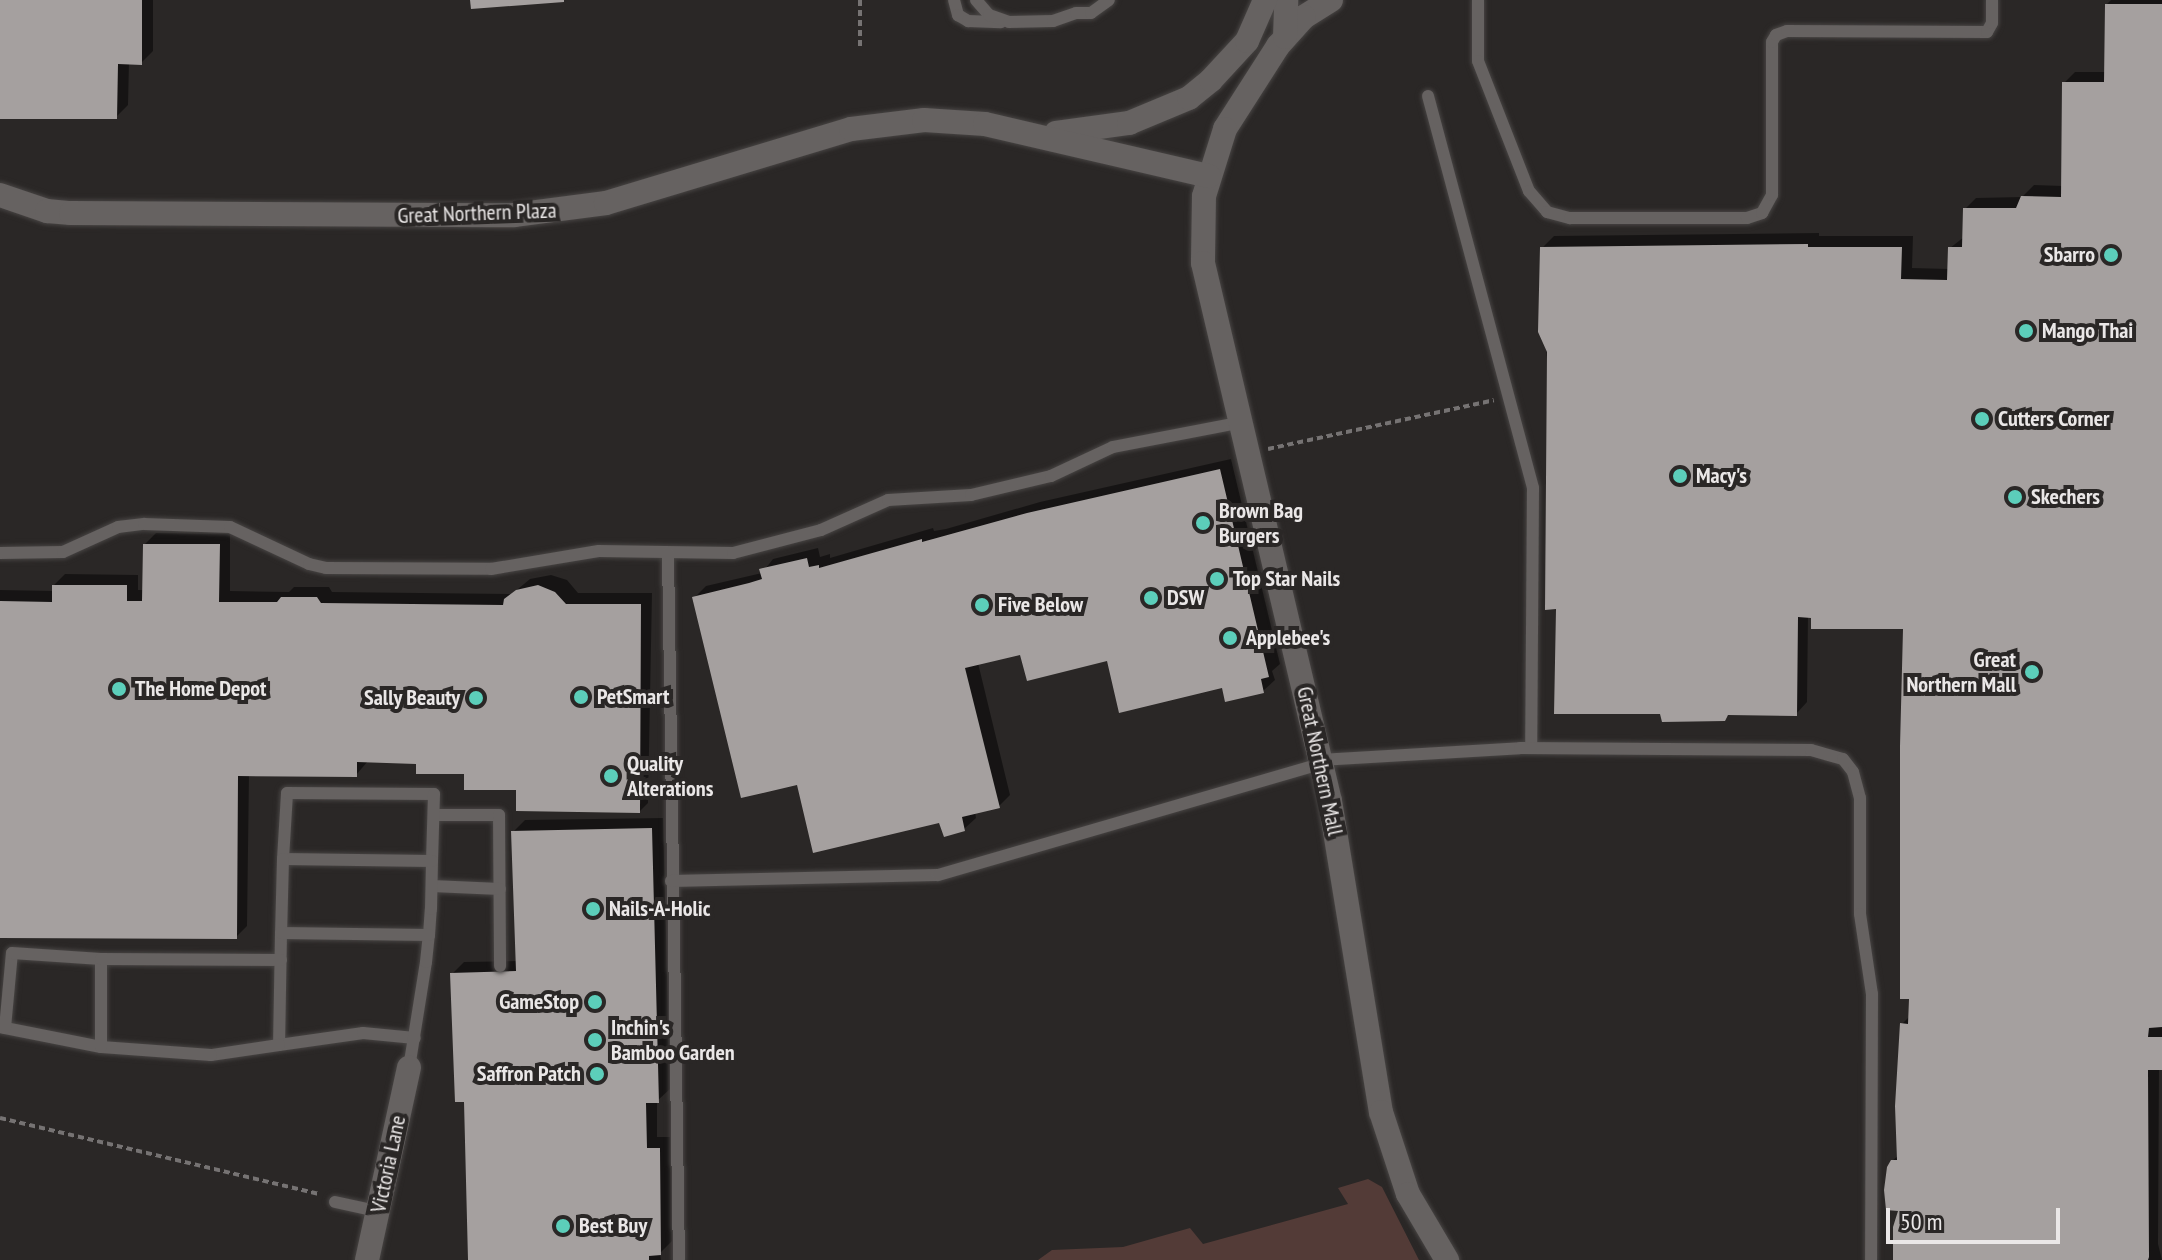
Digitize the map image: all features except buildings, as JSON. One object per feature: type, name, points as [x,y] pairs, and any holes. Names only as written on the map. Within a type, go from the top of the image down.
[{"type":"street","name":"Great Northern Plaza","points":[[1039,135],[1144,119],[1182,102],[1211,80],[1247,41],[1265,0]]},
{"type":"street","points":[[1285,37],[1286,0]]},
{"type":"street","name":"Great Northern Mall","points":[[1322,2],[1285,37],[1231,118],[1209,176],[1201,224],[1204,276],[1334,819],[1381,1112],[1408,1194],[1446,1260]]},
{"type":"street","name":"Great Northern Plaza","points":[[0,195],[47,211],[71,213],[514,215],[617,201],[865,126],[909,120],[952,120],[1039,135],[1209,176]]},
{"type":"street","name":"Victoria Lane","points":[[367,1260],[409,1068]]},
{"type":"lane","points":[[954,0],[958,15],[968,21],[1009,22],[1053,21],[1076,13],[1091,13],[1109,0]]},
{"type":"lane","points":[[976,0],[989,15],[1009,22]]},
{"type":"lane","points":[[1478,0],[1478,61],[1529,191],[1540,206],[1563,218],[1747,218],[1762,213],[1772,195],[1772,42],[1776,35],[1787,31],[1987,32],[1992,23],[1992,0]]},
{"type":"lane","points":[[1428,96],[1534,498],[1531,748]]},
{"type":"lane","points":[[0,553],[63,552],[118,527],[144,524],[222,525],[326,568],[491,569],[599,551],[740,551],[828,528],[888,500],[971,495],[1051,476],[1113,447],[1238,423]]},
{"type":"lane","points":[[668,553],[679,1260]]},
{"type":"lane","points":[[671,881],[938,875],[1321,762],[1531,748],[1811,750],[1835,754],[1849,766],[1860,798],[1860,914],[1872,1005],[1871,1260]]},
{"type":"lane","points":[[279,1045],[287,793],[434,794],[429,935],[409,1068]]},
{"type":"lane","points":[[434,815],[499,815],[500,966]]},
{"type":"lane","points":[[283,859],[432,861]]},
{"type":"lane","points":[[432,886],[500,889]]},
{"type":"lane","points":[[281,933],[429,935]]},
{"type":"lane","points":[[281,960],[101,959],[6,953],[2,1027],[101,1047],[211,1055],[363,1033],[415,1038]]},
{"type":"lane","points":[[101,959],[101,1047]]},
{"type":"lane","points":[[335,1202],[377,1211]]},
{"type":"path","points":[[860,0],[860,46]]},
{"type":"path","points":[[1246,454],[1509,397]]},
{"type":"path","points":[[0,1118],[315,1191],[335,1202]]},
{"type":"shaded area","points":[[1368,1179],[1382,1187],[1419,1260],[1038,1260],[1052,1250],[1123,1247],[1190,1228],[1203,1244],[1348,1204],[1338,1188]]},
{"type":"place","name":"Sbarro","points":[[2111,255]]},
{"type":"place","name":"Mango Thai","points":[[2026,331]]},
{"type":"place","name":"Cutters Corner","points":[[1982,419]]},
{"type":"place","name":"Macy's","points":[[1680,476]]},
{"type":"place","name":"Skechers","points":[[2015,497]]},
{"type":"place","name":"Brown Bag Burgers","points":[[1203,523]]},
{"type":"place","name":"Top Star Nails","points":[[1217,579]]},
{"type":"place","name":"DSW","points":[[1151,598]]},
{"type":"place","name":"Five Below","points":[[982,605]]},
{"type":"place","name":"Applebee's","points":[[1230,638]]},
{"type":"place","name":"Great Northern Mall","points":[[2032,672]]},
{"type":"place","name":"The Home Depot","points":[[119,689]]},
{"type":"place","name":"PetSmart","points":[[581,697]]},
{"type":"place","name":"Sally Beauty","points":[[476,698]]},
{"type":"place","name":"Quality Alterations","points":[[611,776]]},
{"type":"place","name":"Nails-A-Holic","points":[[593,909]]},
{"type":"place","name":"GameStop","points":[[595,1002]]},
{"type":"place","name":"Inchin's Bamboo Garden","points":[[595,1040]]},
{"type":"place","name":"Saffron Patch","points":[[597,1074]]},
{"type":"place","name":"Best Buy","points":[[563,1226]]}]
